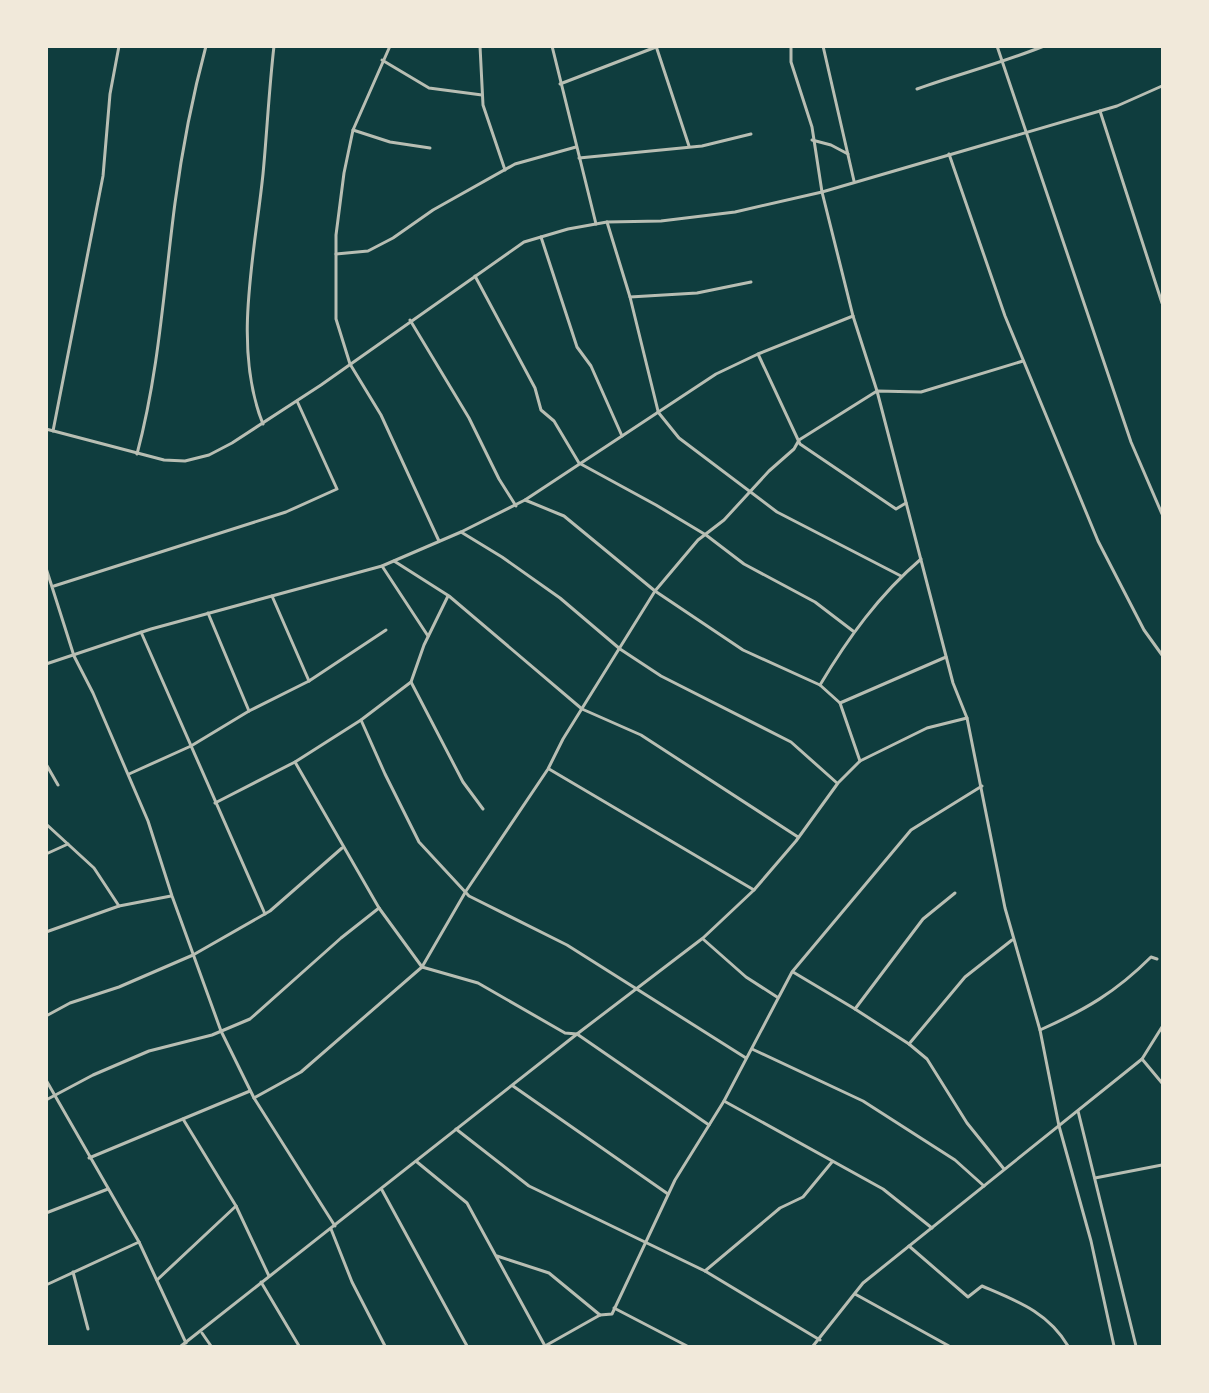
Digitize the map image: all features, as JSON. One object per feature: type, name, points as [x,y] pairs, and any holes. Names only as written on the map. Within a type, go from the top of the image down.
[{"type":"street","points":[[53,431],[103,176],[110,94],[119,46]]},
{"type":"street","points":[[137,454],[160,336],[175,202],[191,102],[206,46]]},
{"type":"street","points":[[263,424],[252,394],[248,355],[251,263],[274,46]]},
{"type":"street","points":[[390,46],[353,130],[344,173],[336,254],[336,319],[350,364],[381,415],[439,541]]},
{"type":"street","points":[[480,46],[482,95],[505,170]]},
{"type":"street","points":[[552,46],[596,224]]},
{"type":"street","points":[[791,46],[791,62],[812,127],[812,140],[822,192],[853,316],[878,390],[953,683],[967,718],[1012,940],[1040,1030],[1059,1126],[1091,1241],[1114,1347]]},
{"type":"street","points":[[823,46],[854,181]]},
{"type":"street","points":[[997,46],[1131,442],[1162,514]]},
{"type":"street","points":[[917,88],[979,67],[1003,63],[1044,46]]},
{"type":"street","points":[[560,84],[656,47],[689,146]]},
{"type":"street","points":[[382,60],[429,88],[482,95]]},
{"type":"street","points":[[46,429],[164,460],[185,461],[208,455],[263,424],[524,242],[607,222],[661,221],[735,212],[822,192],[1100,111],[1162,86]]},
{"type":"street","points":[[1100,111],[1162,303]]},
{"type":"street","points":[[353,130],[390,142],[430,148]]},
{"type":"street","points":[[579,158],[702,146],[752,134]]},
{"type":"street","points":[[812,140],[831,145],[848,154]]},
{"type":"street","points":[[336,254],[368,251],[515,164],[576,147]]},
{"type":"street","points":[[949,154],[1023,361],[1098,541],[1144,630],[1162,655]]},
{"type":"street","points":[[607,222],[630,297],[658,411],[678,438],[777,512],[901,576]]},
{"type":"street","points":[[541,237],[578,347],[591,366],[622,436]]},
{"type":"street","points":[[475,276],[535,388],[541,410],[554,421],[579,463],[705,535],[744,564],[815,602],[853,631]]},
{"type":"street","points":[[630,297],[697,293],[751,282]]},
{"type":"street","points":[[46,664],[141,632],[394,561],[516,506],[716,374],[758,354],[853,316]]},
{"type":"street","points":[[410,320],[469,418],[499,479],[516,506]]},
{"type":"street","points":[[758,354],[800,444],[896,509],[906,503]]},
{"type":"street","points":[[254,1098],[301,1072],[422,967],[466,891],[548,769],[655,591],[698,540],[724,520],[748,492],[794,449],[800,440],[878,390],[921,392],[1023,361]]},
{"type":"street","points":[[54,586],[286,512],[337,489],[297,401]]},
{"type":"street","points":[[525,500],[564,516],[655,591],[743,650],[820,685],[840,703],[860,761]]},
{"type":"street","points":[[461,532],[502,557],[560,598],[620,649],[662,676],[790,742],[838,783]]},
{"type":"street","points":[[820,685],[853,631],[901,576],[921,559]]},
{"type":"street","points":[[394,561],[449,596],[582,709],[641,735],[798,837]]},
{"type":"street","points":[[382,566],[428,636]]},
{"type":"street","points":[[46,568],[54,586],[74,656],[129,774],[148,821],[172,896],[221,1031],[254,1098],[335,1226]]},
{"type":"street","points":[[272,596],[309,681]]},
{"type":"street","points":[[215,803],[295,762],[361,720],[411,682],[428,636],[449,596]]},
{"type":"street","points":[[208,613],[249,711]]},
{"type":"street","points":[[129,774],[191,746],[249,711],[309,681],[386,630]]},
{"type":"street","points":[[141,632],[265,914]]},
{"type":"street","points":[[840,703],[946,657]]},
{"type":"street","points":[[411,682],[442,737],[463,782],[483,809]]},
{"type":"street","points":[[181,1347],[577,1034],[703,938],[754,891],[838,783],[860,761],[927,728],[967,718]]},
{"type":"street","points":[[361,720],[384,774],[418,842],[474,900],[567,945],[747,1058]]},
{"type":"street","points":[[295,762],[342,848],[379,908],[422,967],[477,983],[565,1033],[577,1034],[710,1125]]},
{"type":"street","points":[[46,764],[58,785]]},
{"type":"street","points":[[548,769],[754,891]]},
{"type":"street","points":[[417,1162],[467,1203],[545,1347],[600,1315],[612,1314],[668,1194],[724,1101],[792,972],[911,830],[982,786]]},
{"type":"street","points":[[46,824],[94,868],[119,906]]},
{"type":"street","points":[[46,854],[68,844]]},
{"type":"street","points":[[46,1016],[70,1003],[119,987],[193,955],[265,914],[342,848]]},
{"type":"street","points":[[855,1008],[923,919],[955,893]]},
{"type":"street","points":[[46,932],[119,906],[172,896]]},
{"type":"street","points":[[46,1100],[93,1075],[149,1051],[221,1031],[250,1019],[340,938],[379,908]]},
{"type":"street","points":[[703,938],[746,977],[777,997]]},
{"type":"street","points":[[909,1044],[965,977],[1012,940]]},
{"type":"street","points":[[1040,1030],[1083,1011],[1118,988],[1151,957],[1157,959]]},
{"type":"street","points":[[792,972],[855,1008],[909,1044],[927,1059],[967,1123],[1004,1169]]},
{"type":"street","points":[[813,1347],[863,1283],[1142,1059],[1162,1027]]},
{"type":"street","points":[[752,1049],[863,1101],[955,1160],[985,1187]]},
{"type":"street","points":[[1142,1059],[1162,1083]]},
{"type":"street","points":[[46,1080],[53,1096],[139,1242],[186,1343]]},
{"type":"street","points":[[513,1086],[668,1194]]},
{"type":"street","points":[[89,1158],[250,1091]]},
{"type":"street","points":[[724,1101],[883,1189],[932,1228]]},
{"type":"street","points":[[1078,1111],[1136,1347]]},
{"type":"street","points":[[183,1119],[236,1206],[269,1276]]},
{"type":"street","points":[[456,1129],[529,1186],[705,1271],[820,1340]]},
{"type":"street","points":[[705,1271],[780,1208],[802,1197],[832,1162]]},
{"type":"street","points":[[1095,1178],[1162,1165]]},
{"type":"street","points":[[46,1213],[108,1189]]},
{"type":"street","points":[[382,1190],[467,1347]]},
{"type":"street","points":[[156,1280],[236,1206]]},
{"type":"street","points":[[331,1229],[352,1282],[385,1347]]},
{"type":"street","points":[[46,1284],[139,1242]]},
{"type":"street","points":[[909,1246],[968,1297],[982,1286],[1034,1308],[1051,1322],[1068,1347]]},
{"type":"street","points":[[497,1256],[549,1273],[600,1315]]},
{"type":"street","points":[[73,1272],[88,1329]]},
{"type":"street","points":[[261,1282],[299,1347]]},
{"type":"street","points":[[855,1294],[949,1347]]},
{"type":"street","points":[[614,1308],[687,1347]]},
{"type":"street","points":[[202,1332],[211,1347]]}]
